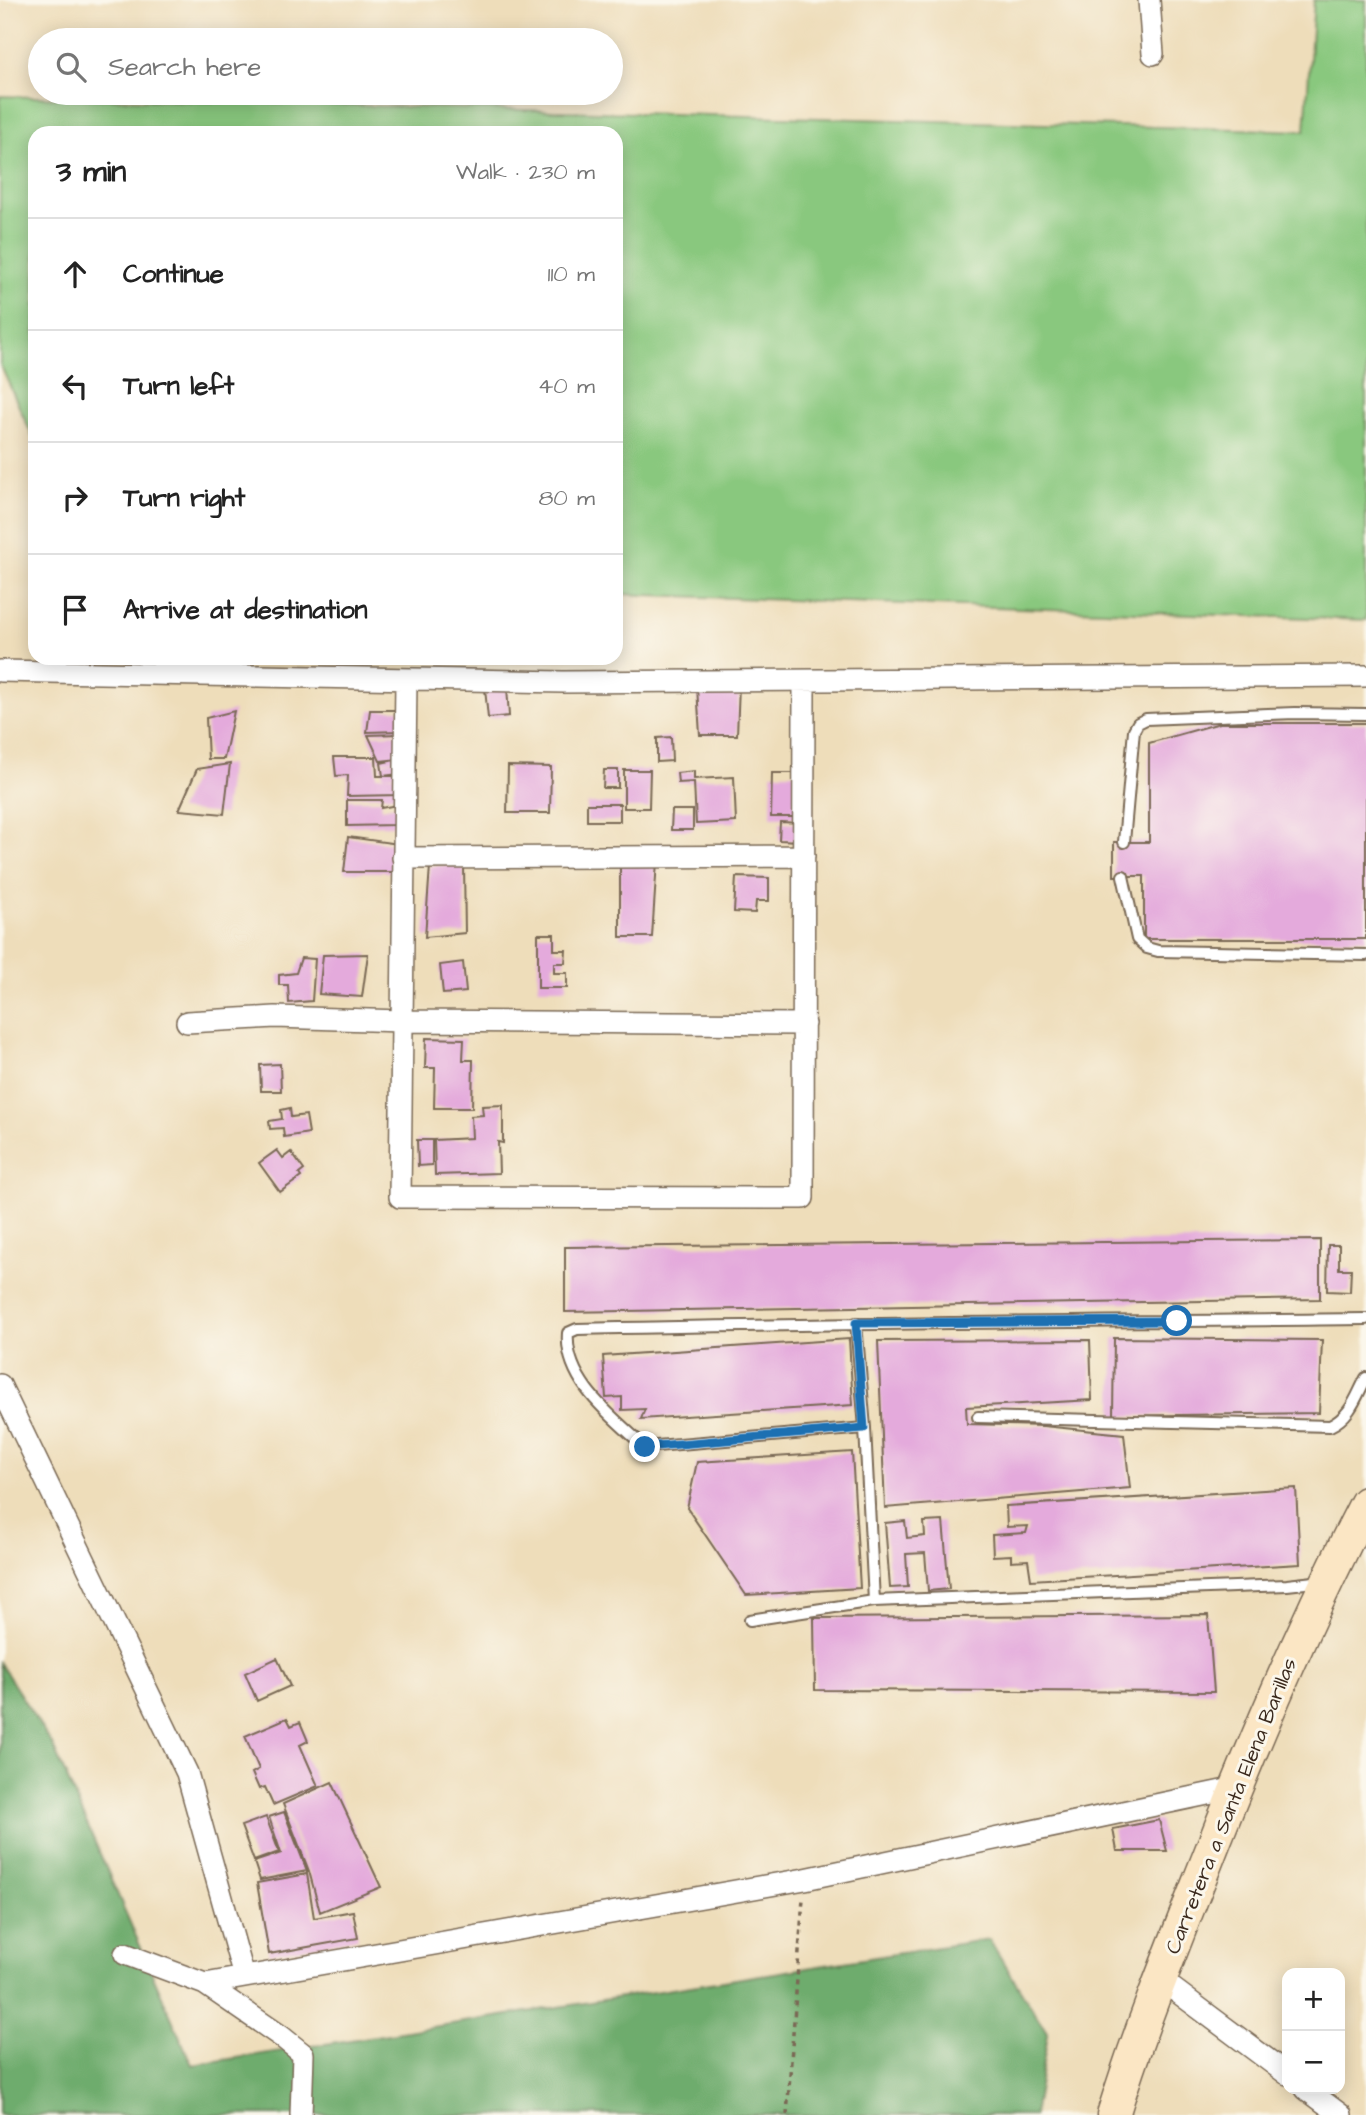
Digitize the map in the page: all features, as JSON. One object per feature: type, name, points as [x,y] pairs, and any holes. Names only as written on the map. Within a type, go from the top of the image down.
[{"type":"main road","name":"Carretera a Santa Elena Barillas","points":[[1113,2115],[1160,1979],[1236,1788],[1326,1581],[1366,1503]]},
{"type":"street","points":[[1149,0],[1153,54]]},
{"type":"street","points":[[0,671],[563,682],[1366,676]]},
{"type":"street","points":[[406,680],[400,1197],[803,1198],[804,681]]},
{"type":"street","points":[[403,858],[804,856]]},
{"type":"street","points":[[187,1022],[275,1017],[401,1021],[804,1024]]},
{"type":"street","points":[[0,1385],[187,1773],[244,1977]]},
{"type":"street","points":[[205,1984],[805,1879],[1236,1788]]},
{"type":"street","points":[[125,1954],[205,1984],[303,2054],[301,2115]]},
{"type":"street","points":[[1160,1979],[1282,2070]]},
{"type":"street","points":[[1313,2094],[1341,2115]]},
{"type":"lane","points":[[1124,842],[1134,730],[1138,723],[1146,719],[1296,713],[1366,714]]},
{"type":"lane","points":[[1122,876],[1137,939],[1147,948],[1158,951],[1366,955]]},
{"type":"lane","points":[[864,1428],[645,1447],[591,1396],[579,1380],[567,1345],[568,1334],[577,1329],[856,1323],[1366,1319]]},
{"type":"lane","points":[[856,1323],[874,1601]]},
{"type":"lane","points":[[978,1417],[1330,1426],[1342,1420],[1350,1410],[1366,1378]]},
{"type":"lane","points":[[750,1620],[874,1601],[1287,1585],[1326,1581]]},
{"type":"path","points":[[786,2115],[805,1879]]},
{"type":"green space","points":[[1314,0],[1366,0],[1366,620],[623,594],[623,126],[28,126],[28,426],[0,364],[0,96],[28,97],[28,105],[336,105],[1305,131]]},
{"type":"green space","points":[[0,1663],[53,1746],[192,2065],[989,1939],[1048,2034],[1034,2115],[0,2115]]},
{"type":"building","points":[[739,685],[737,735],[700,735],[697,687]]},
{"type":"building","points":[[507,687],[509,716],[488,718],[485,689]]},
{"type":"building","points":[[370,710],[400,710],[399,731],[367,732]]},
{"type":"building","points":[[234,711],[224,759],[208,759],[206,718]]},
{"type":"building","points":[[1220,723],[1366,723],[1366,939],[1144,939],[1144,876],[1114,876],[1114,842],[1149,842],[1149,743]]},
{"type":"building","points":[[399,734],[399,759],[380,761],[368,735]]},
{"type":"building","points":[[671,737],[672,761],[657,762],[657,738]]},
{"type":"building","points":[[334,757],[376,757],[377,776],[400,776],[401,795],[347,796],[348,775],[336,776]]},
{"type":"building","points":[[399,759],[399,774],[383,776],[381,763]]},
{"type":"building","points":[[230,764],[224,814],[179,810],[197,769]]},
{"type":"building","points":[[508,766],[551,767],[550,813],[507,813]]},
{"type":"building","points":[[604,770],[618,770],[618,788],[603,788]]},
{"type":"building","points":[[624,770],[650,770],[649,808],[624,808]]},
{"type":"building","points":[[694,771],[694,779],[734,777],[736,822],[696,824],[694,782],[678,783],[677,773]]},
{"type":"building","points":[[772,773],[800,773],[799,817],[771,817]]},
{"type":"building","points":[[347,800],[382,800],[381,808],[397,805],[394,825],[347,826]]},
{"type":"building","points":[[587,804],[620,804],[620,821],[587,821]]},
{"type":"building","points":[[672,810],[693,810],[693,830],[671,830]]},
{"type":"building","points":[[780,822],[801,823],[800,841],[779,840]]},
{"type":"building","points":[[348,837],[399,844],[397,872],[344,872]]},
{"type":"building","points":[[620,859],[657,861],[652,937],[620,937]]},
{"type":"building","points":[[464,865],[465,933],[425,937],[430,866]]},
{"type":"building","points":[[736,877],[769,878],[769,901],[756,901],[755,913],[734,912]]},
{"type":"building","points":[[538,934],[554,934],[554,950],[566,950],[565,963],[554,963],[554,973],[567,973],[567,988],[538,988]]},
{"type":"building","points":[[368,954],[362,997],[319,994],[323,955]]},
{"type":"building","points":[[301,958],[315,959],[312,1001],[289,1003],[288,985],[279,985],[279,975],[296,973]]},
{"type":"building","points":[[463,962],[466,992],[443,994],[440,965]]},
{"type":"building","points":[[426,1038],[464,1039],[463,1060],[473,1060],[472,1108],[434,1108],[435,1068],[425,1068]]},
{"type":"building","points":[[280,1064],[281,1091],[261,1091],[260,1065]]},
{"type":"building","points":[[503,1105],[503,1143],[498,1142],[499,1173],[435,1175],[434,1140],[472,1138],[471,1116],[483,1115],[482,1106]]},
{"type":"building","points":[[290,1108],[291,1117],[306,1115],[309,1133],[284,1137],[283,1128],[270,1129],[269,1121],[282,1119],[281,1110]]},
{"type":"building","points":[[417,1140],[432,1140],[432,1165],[418,1166]]},
{"type":"building","points":[[277,1150],[283,1158],[291,1152],[304,1170],[299,1174],[301,1177],[280,1192],[259,1163]]},
{"type":"building","points":[[1320,1240],[1320,1299],[565,1312],[565,1247]]},
{"type":"building","points":[[1328,1245],[1339,1245],[1339,1269],[1351,1269],[1350,1292],[1327,1291]]},
{"type":"building","points":[[1114,1338],[1322,1340],[1319,1413],[1113,1416]]},
{"type":"building","points":[[849,1339],[853,1405],[641,1419],[645,1409],[622,1410],[622,1397],[606,1398],[603,1356]]},
{"type":"building","points":[[1090,1340],[1092,1400],[966,1407],[967,1424],[1043,1426],[1124,1434],[1130,1488],[885,1508],[878,1341]]},
{"type":"building","points":[[852,1452],[860,1588],[746,1595],[687,1508],[697,1462]]},
{"type":"building","points":[[1296,1488],[1300,1564],[1031,1580],[1028,1560],[1011,1561],[1011,1555],[993,1556],[992,1535],[1026,1533],[1028,1526],[1007,1527],[1006,1506]]},
{"type":"building","points":[[905,1521],[907,1538],[925,1536],[924,1522],[943,1521],[949,1589],[928,1591],[925,1553],[906,1554],[908,1587],[890,1588],[885,1523]]},
{"type":"building","points":[[1208,1615],[1214,1692],[815,1690],[814,1618]]},
{"type":"building","points":[[277,1658],[290,1686],[257,1701],[245,1673]]},
{"type":"building","points":[[287,1718],[291,1726],[300,1722],[308,1741],[300,1745],[318,1786],[273,1805],[265,1787],[259,1789],[252,1773],[259,1769],[245,1736]]},
{"type":"building","points":[[332,1782],[381,1887],[320,1912],[309,1871],[283,1804]]},
{"type":"building","points":[[284,1812],[307,1871],[260,1880],[254,1862],[281,1853],[269,1817]]},
{"type":"building","points":[[266,1817],[279,1852],[254,1861],[241,1826]]},
{"type":"building","points":[[1159,1820],[1167,1851],[1117,1851],[1113,1829]]},
{"type":"building","points":[[307,1874],[314,1918],[353,1911],[358,1938],[269,1954],[257,1883]]},
{"type":"route","points":[[645,1447],[864,1428],[856,1323],[1177,1321]]}]
